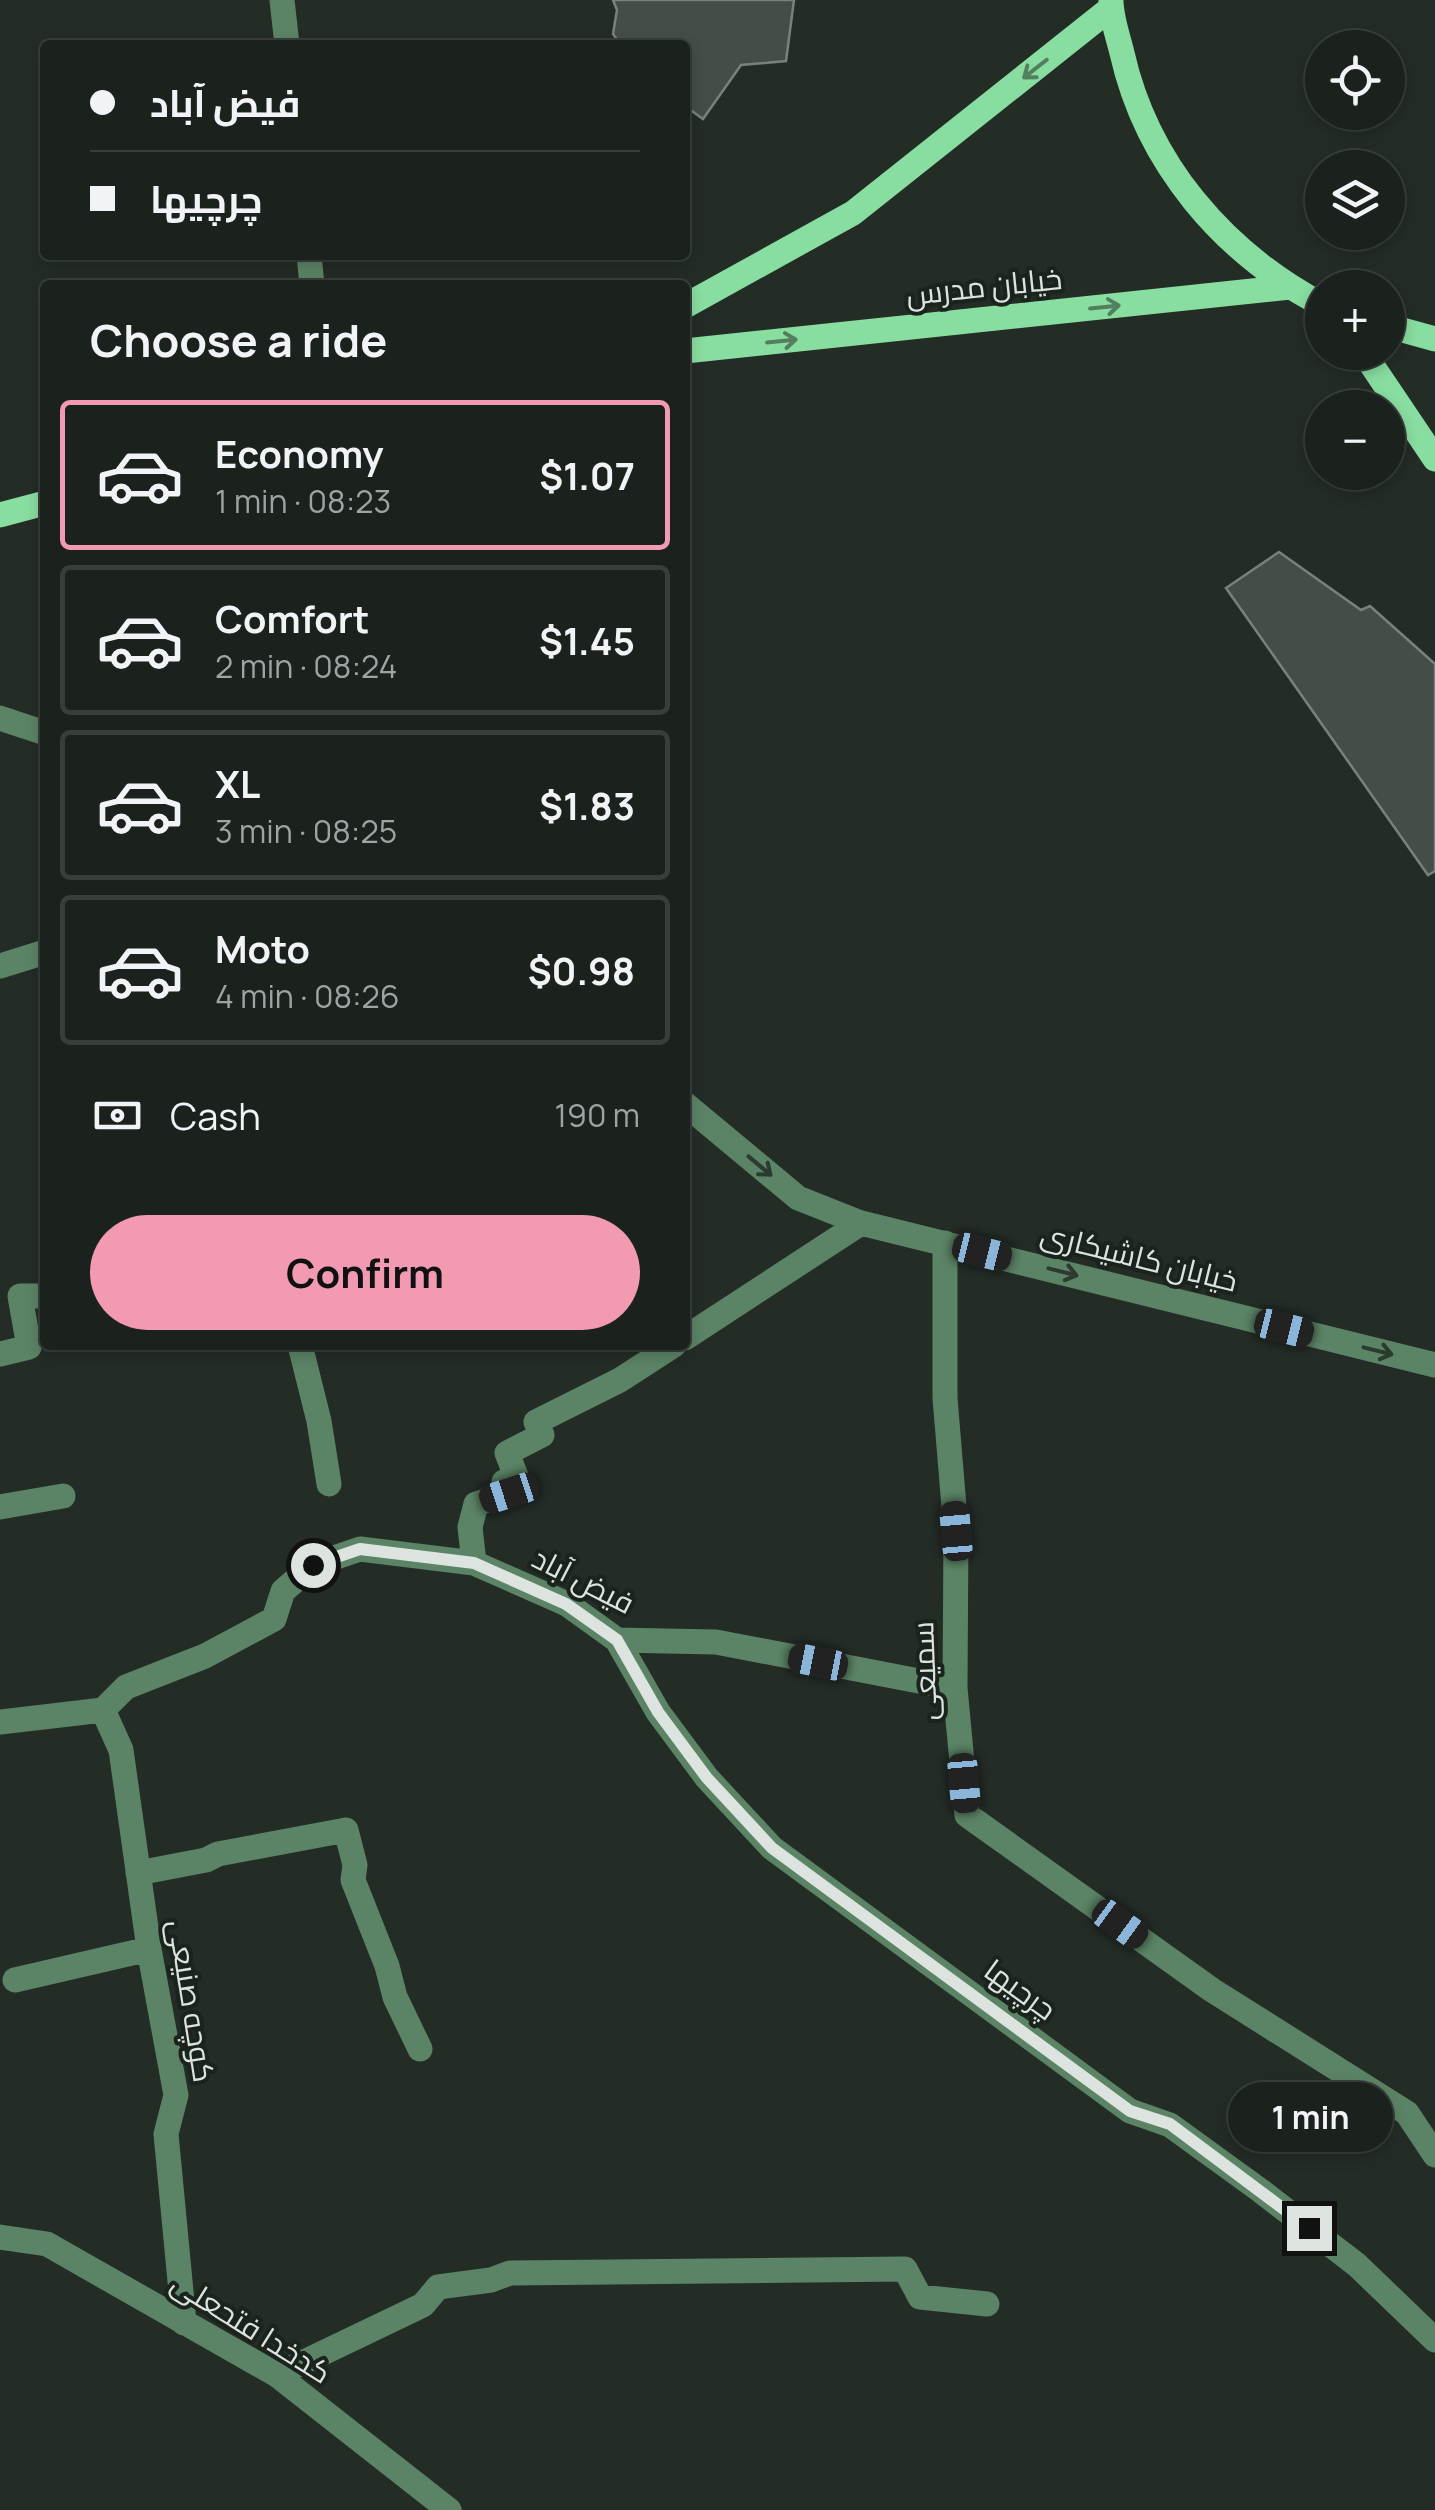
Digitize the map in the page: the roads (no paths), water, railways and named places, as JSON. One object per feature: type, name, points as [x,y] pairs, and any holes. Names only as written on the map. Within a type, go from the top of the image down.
[{"type":"main road","points":[[690,303],[853,212],[1111,4],[1130,92],[1168,169],[1223,235],[1305,296]]},
{"type":"main road","name":"خیابان مدرس","points":[[690,350],[1290,288]]},
{"type":"main road","points":[[1405,331],[1435,339]]},
{"type":"main road","points":[[1375,370],[1435,458]]},
{"type":"main road","points":[[0,515],[40,504]]},
{"type":"street","points":[[282,0],[286,40]]},
{"type":"street","points":[[0,718],[40,731]]},
{"type":"street","points":[[0,966],[40,954]]},
{"type":"street","name":"خیابان کاشیکاری","points":[[690,1108],[798,1198],[861,1223],[1435,1366]]},
{"type":"street","points":[[690,1335],[861,1223]]},
{"type":"street","name":"سمیعی","points":[[945,1242],[944,1398],[956,1531],[954,1688],[967,1815],[1212,1990],[1407,2112],[1435,2155]]},
{"type":"street","points":[[0,1354],[29,1347],[20,1296],[40,1296]]},
{"type":"street","points":[[301,1350],[329,1484]]},
{"type":"street","points":[[474,1563],[470,1527],[476,1504],[509,1493],[504,1482],[516,1476],[507,1453],[542,1435],[536,1422],[620,1380],[666,1350]]},
{"type":"street","points":[[0,1507],[64,1496]]},
{"type":"street","name":"فیض آباد","points":[[103,1710],[126,1687],[205,1656],[274,1619],[283,1591],[313,1565],[360,1549],[474,1563],[566,1604],[617,1640],[716,1642],[954,1688]]},
{"type":"street","name":"چرچیها","points":[[617,1640],[658,1712],[707,1778],[772,1848],[1130,2111],[1170,2124],[1261,2191],[1357,2265],[1435,2340]]},
{"type":"street","points":[[0,1722],[103,1710]]},
{"type":"street","name":"کوچه صنیعی","points":[[103,1710],[120,1750],[149,1949],[176,2095],[166,2134],[184,2323]]},
{"type":"street","points":[[138,1873],[346,1830],[355,1865],[353,1880],[395,1997],[420,2048]]},
{"type":"street","points":[[15,1980],[149,1949]]},
{"type":"street","name":"کدخدا فتحعلی","points":[[0,2238],[48,2244],[277,2376],[449,2510]]},
{"type":"street","points":[[277,2376],[424,2305],[438,2287],[510,2274],[905,2270],[920,2296],[987,2304]]}]
